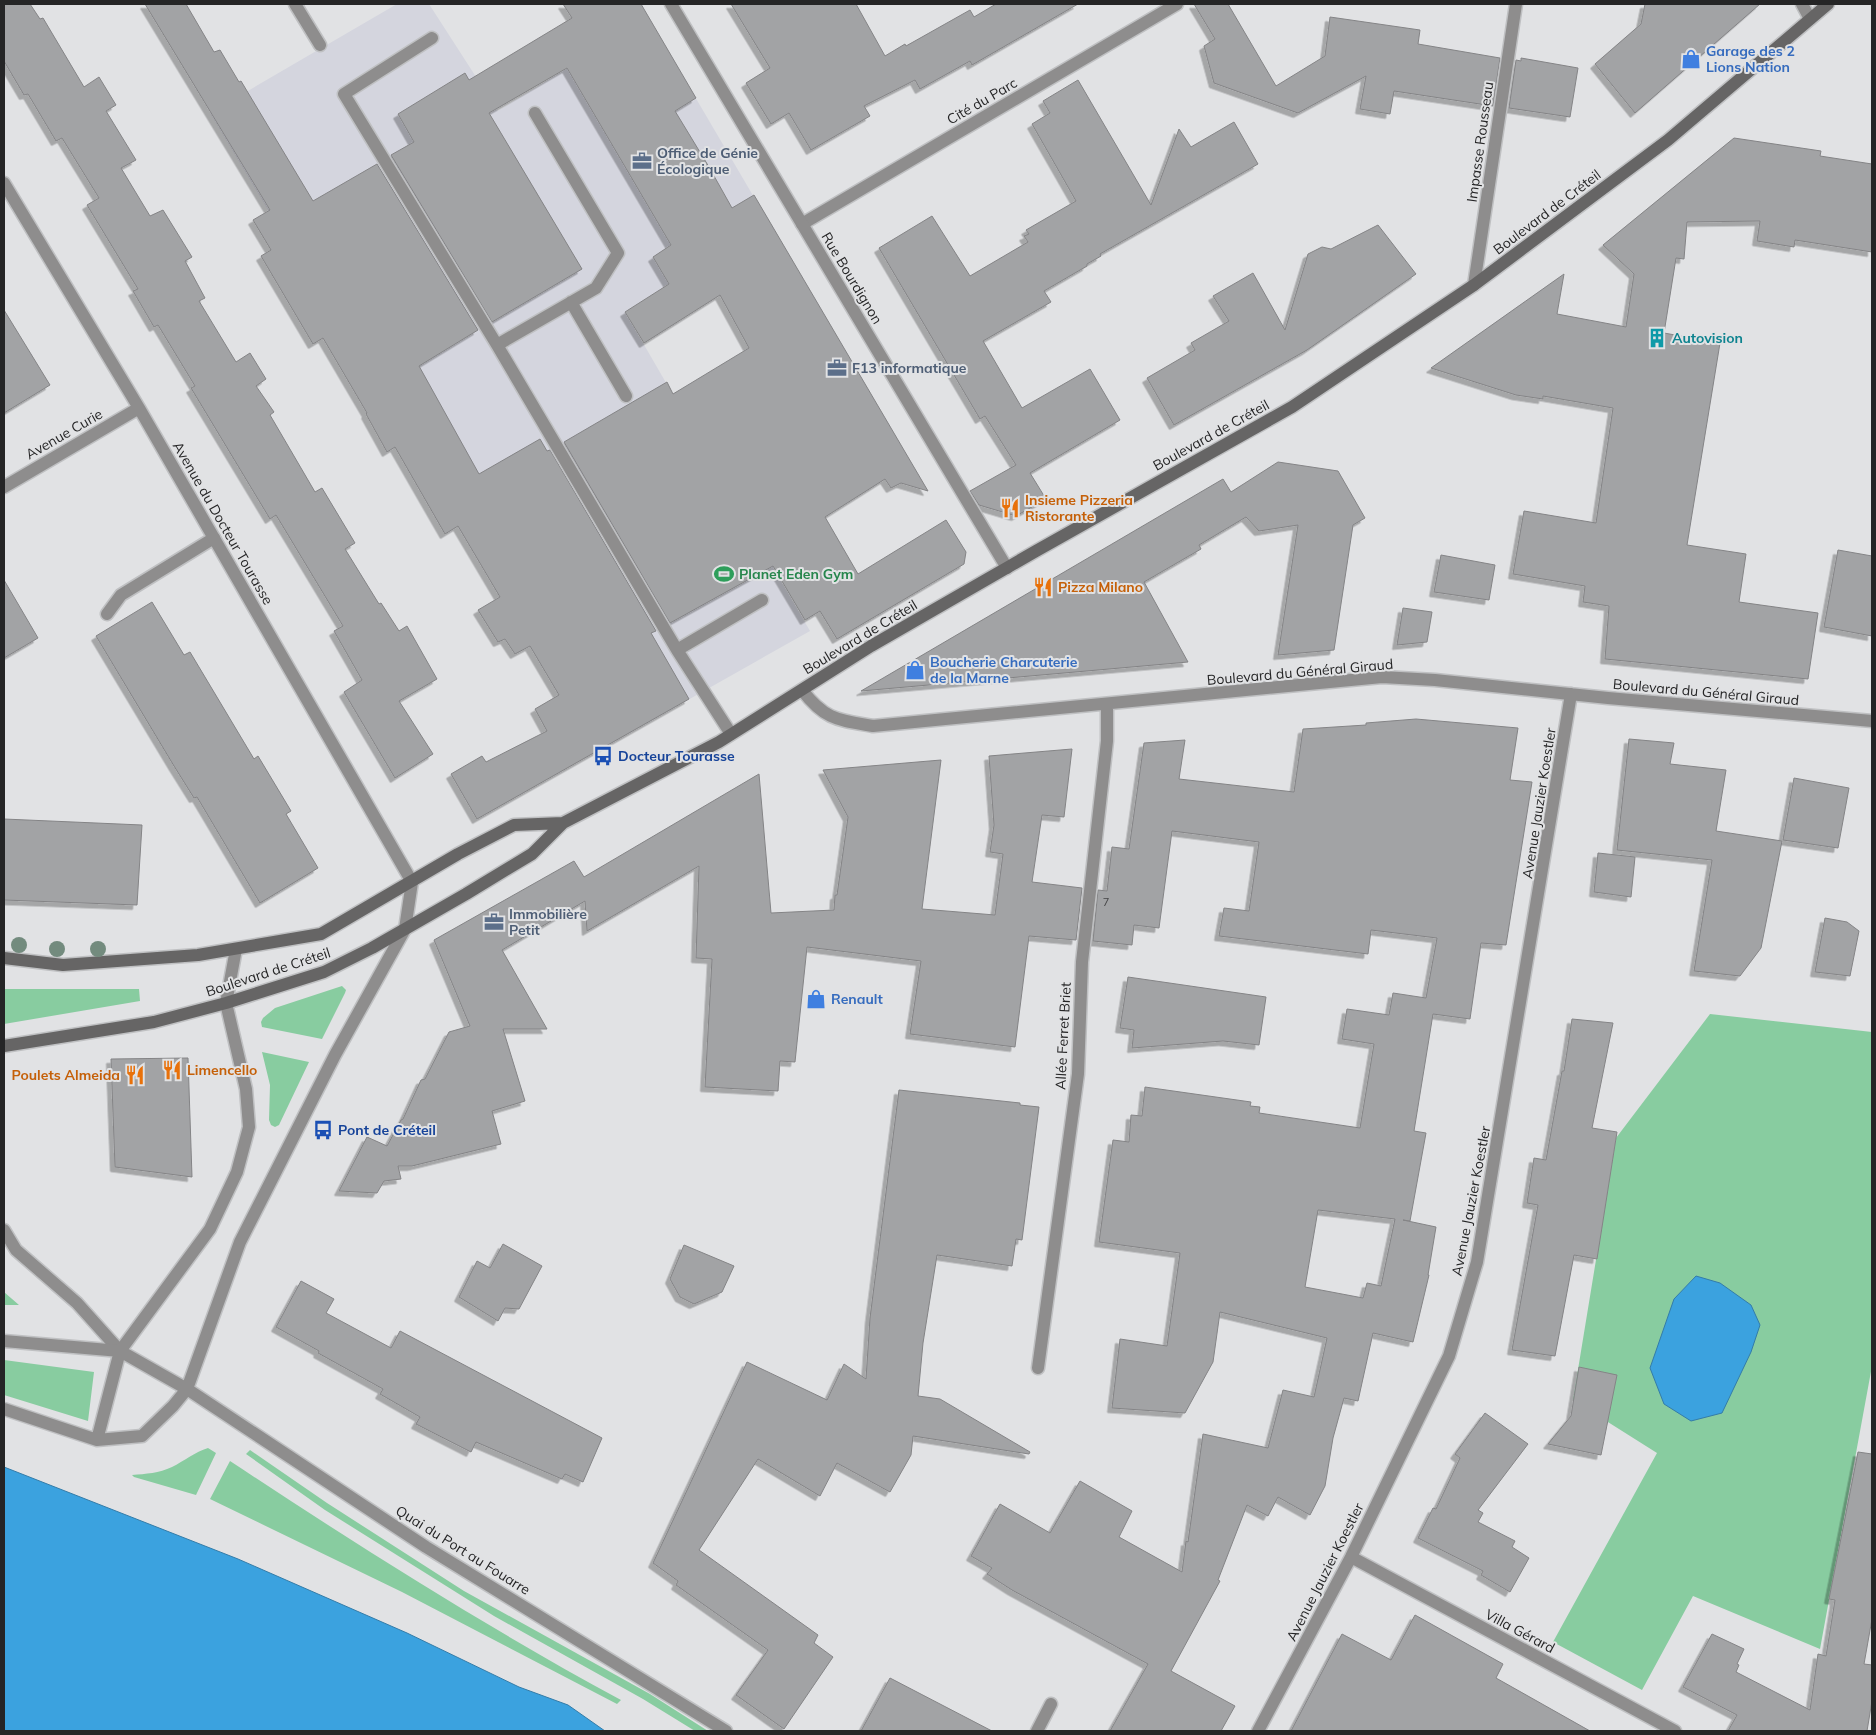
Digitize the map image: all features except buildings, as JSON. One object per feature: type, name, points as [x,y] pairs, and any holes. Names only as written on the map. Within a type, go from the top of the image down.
[{"type":"main road","name":"Boulevard de Créteil","points":[[4,1046],[154,1022],[226,1003],[324,972],[372,948],[472,891],[532,854],[563,823],[731,734],[871,646],[1292,407],[1474,285],[1668,140],[1828,4]]},
{"type":"main road","name":"Boulevard de Créteil","points":[[4,958],[62,965],[198,956],[321,934],[458,854],[514,825],[563,823]]},
{"type":"street","points":[[295,4],[320,46]]},
{"type":"street","name":"Rue Bourdignon","points":[[671,4],[1007,568]]},
{"type":"street","name":"Cité du Parc","points":[[802,224],[1177,4]]},
{"type":"street","name":"Impasse Rousseau","points":[[1474,285],[1516,4]]},
{"type":"street","points":[[1802,4],[1810,19]]},
{"type":"street","points":[[432,38],[344,94],[497,345],[677,650],[731,734]]},
{"type":"street","points":[[497,345],[596,288],[618,253],[534,113]]},
{"type":"street","name":"Avenue du Docteur Tourasse","points":[[4,183],[139,408],[412,882]]},
{"type":"street","points":[[571,302],[626,396]]},
{"type":"street","name":"Avenue Curie","points":[[4,487],[139,408]]},
{"type":"street","points":[[107,614],[121,595],[214,538]]},
{"type":"street","points":[[677,650],[762,600]]},
{"type":"street","name":"Boulevard du Général Giraud","points":[[802,690],[814,704],[836,719],[873,726],[1107,705],[1382,677],[1435,680],[1872,721]]},
{"type":"street","name":"Avenue Jauzier Koestler","points":[[1258,1731],[1351,1557],[1449,1356],[1477,1262],[1571,694]]},
{"type":"street","name":"Allée Ferret Briet","points":[[1038,1368],[1078,1074],[1082,962],[1107,741],[1107,705]]},
{"type":"street","points":[[4,1409],[97,1440],[142,1436],[173,1406],[187,1389],[240,1242],[335,1054],[405,929],[412,882]]},
{"type":"street","points":[[97,1440],[120,1351],[210,1229],[237,1172],[250,1127],[246,1089],[226,1003],[236,949]]},
{"type":"street","points":[[4,1230],[16,1250],[77,1303],[120,1351]]},
{"type":"street","points":[[4,1341],[120,1351]]},
{"type":"street","name":"Quai du Port au Fouarre","points":[[120,1351],[187,1389],[426,1547],[726,1731]]},
{"type":"street","name":"Villa Gérard","points":[[1351,1557],[1675,1731]]},
{"type":"street","points":[[1037,1731],[1051,1704]]},
{"type":"shaded area","points":[[397,4],[429,4],[498,111],[611,41],[681,73],[768,221],[625,312],[810,631],[594,753],[210,113]]},
{"type":"green space","points":[[342,986],[346,990],[345,993],[322,1039],[262,1027],[261,1022],[263,1018],[275,1008]]},
{"type":"green space","points":[[4,989],[139,989],[140,1001],[4,1024]]},
{"type":"green space","points":[[1710,1014],[1872,1032],[1872,1366],[1820,1649],[1693,1596],[1642,1690],[1553,1642],[1657,1453],[1573,1400],[1616,1138]]},
{"type":"green space","points":[[262,1052],[309,1062],[279,1125],[275,1127],[271,1125],[269,1120],[270,1085]]},
{"type":"green space","points":[[4,1292],[19,1305],[4,1305]]},
{"type":"green space","points":[[4,1360],[94,1372],[88,1421],[4,1395]]},
{"type":"green space","points":[[208,1448],[216,1453],[196,1495],[132,1475],[167,1469]]},
{"type":"green space","points":[[250,1450],[327,1503],[464,1591],[650,1694],[708,1731],[695,1731],[643,1699],[494,1616],[325,1510],[246,1454]]},
{"type":"green space","points":[[230,1461],[423,1585],[521,1644],[621,1700],[617,1704],[402,1592],[210,1499]]},
{"type":"water","points":[[1696,1276],[1720,1283],[1751,1305],[1760,1325],[1751,1352],[1722,1413],[1691,1421],[1664,1404],[1650,1368],[1674,1299]]},
{"type":"water","points":[[4,1467],[238,1559],[407,1633],[519,1687],[568,1705],[605,1731],[4,1731]]},
{"type":"place","name":"Garage des 2 Lions Nation","points":[[1691,59]]},
{"type":"place","name":"Office de Génie Écologique","points":[[642,161]]},
{"type":"place","name":"Autovision","points":[[1657,338]]},
{"type":"place","name":"F13 informatique","points":[[837,368]]},
{"type":"place","name":"Insieme Pizzeria Ristorante","points":[[1010,508]]},
{"type":"place","name":"Planet Eden Gym","points":[[724,574]]},
{"type":"place","name":"Pizza Milano","points":[[1043,587]]},
{"type":"place","name":"Boucherie Charcuterie de la Marne","points":[[915,670]]},
{"type":"place","name":"Docteur Tourasse","points":[[603,756]]},
{"type":"place","name":"Immobilière Petit","points":[[494,922]]},
{"type":"place","name":"Renault","points":[[816,999]]},
{"type":"place","name":"Limencello","points":[[172,1070]]},
{"type":"place","name":"Poulets Almeida","points":[[135,1075]]},
{"type":"place","name":"Pont de Créteil","points":[[323,1130]]}]
